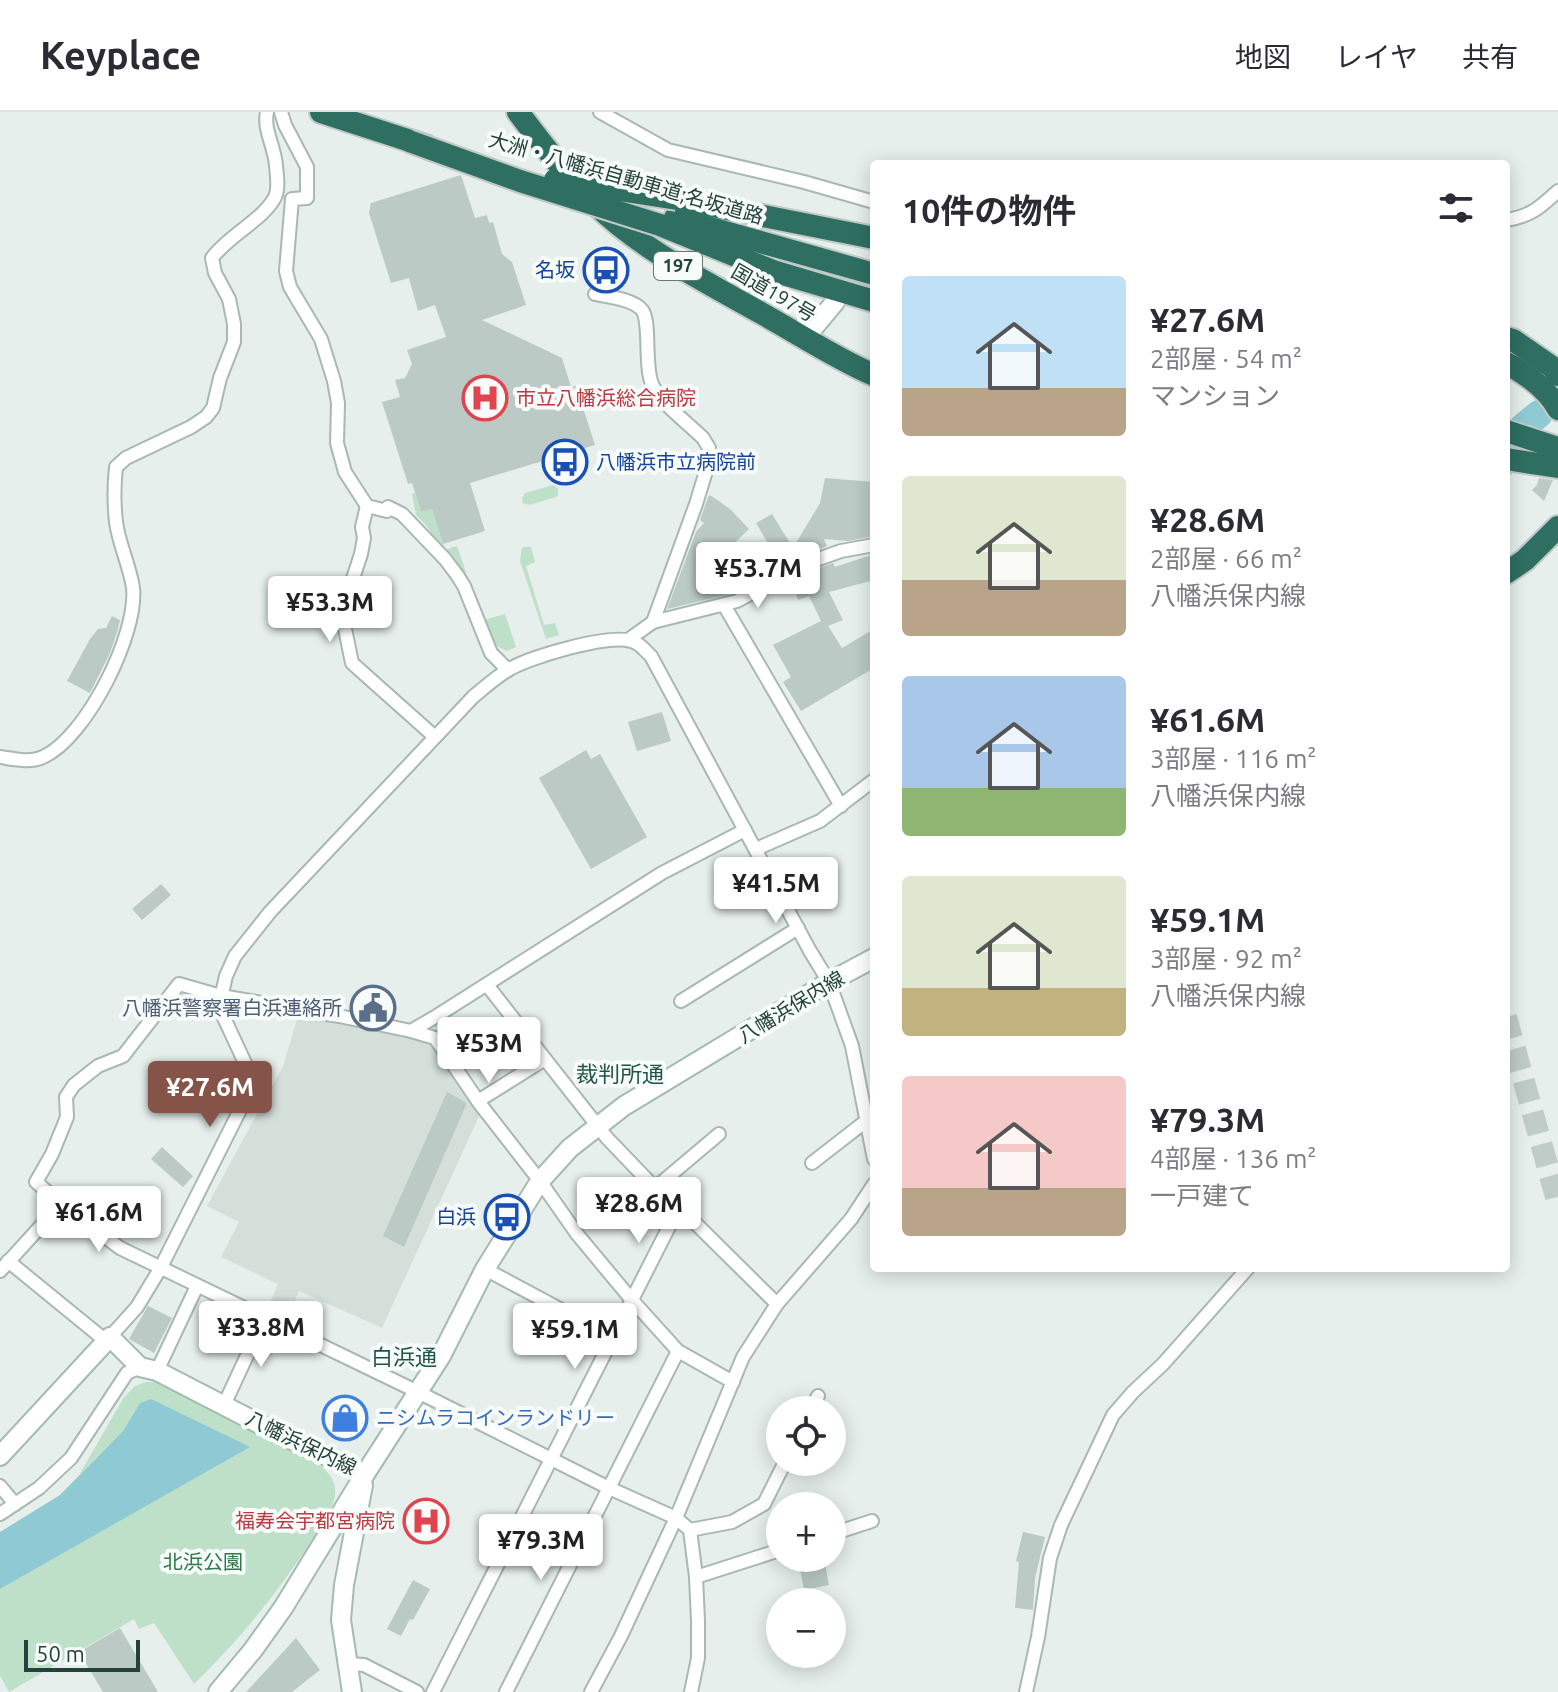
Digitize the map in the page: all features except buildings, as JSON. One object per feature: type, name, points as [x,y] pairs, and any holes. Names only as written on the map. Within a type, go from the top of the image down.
[{"type":"highway","name":"大洲・八幡浜自動車道;名坂道路","points":[[321,112],[409,141],[870,273]]},
{"type":"highway","name":"国道197号","points":[[518,112],[575,182],[620,226],[669,261],[839,360],[870,373]]},
{"type":"highway","points":[[409,141],[520,181],[669,214],[870,238]]},
{"type":"highway","points":[[669,214],[773,271],[870,300]]},
{"type":"highway","points":[[1510,339],[1552,367],[1558,375]]},
{"type":"highway","points":[[1510,365],[1527,375],[1553,399],[1558,409]]},
{"type":"highway","points":[[1510,432],[1558,450]]},
{"type":"highway","points":[[1510,442],[1558,450]]},
{"type":"highway","points":[[1510,460],[1558,467]]},
{"type":"highway","points":[[1510,570],[1525,560],[1558,527]]},
{"type":"main road","points":[[805,338],[835,302]]},
{"type":"main road","name":"八幡浜保内線","points":[[108,1339],[148,1369],[365,1474],[441,1356],[485,1269],[540,1181],[570,1148],[624,1106],[870,960]]},
{"type":"main road","points":[[0,1456],[108,1339]]},
{"type":"main road","points":[[352,1692],[341,1620],[344,1585],[365,1474]]},
{"type":"main road","points":[[222,1690],[283,1608],[365,1474]]},
{"type":"street","points":[[0,757],[40,759],[55,750],[78,727],[98,696],[124,643],[132,614],[133,588],[116,523],[116,467],[126,458],[191,427],[213,408],[220,378],[234,342],[234,324],[229,299],[215,273],[212,258],[222,245],[261,215],[276,196],[275,151],[265,125],[267,112]]},
{"type":"street","points":[[281,112],[307,167],[307,198],[292,199],[286,271],[290,287],[321,339],[334,381],[338,403],[337,443],[345,472],[367,506],[387,511],[388,507],[402,514],[445,559],[464,586],[491,653],[508,670]]},
{"type":"street","points":[[600,112],[668,150],[870,201]]},
{"type":"street","points":[[1510,219],[1526,216],[1558,191]]},
{"type":"street","points":[[595,294],[642,309],[646,318],[649,376],[654,389],[703,438],[709,448],[710,458],[702,485],[653,622]]},
{"type":"street","points":[[367,506],[361,554],[343,619],[352,663],[435,737]]},
{"type":"street","points":[[628,640],[653,622],[737,601],[813,561],[841,551],[870,546]]},
{"type":"street","points":[[724,605],[841,806]]},
{"type":"street","points":[[61,1204],[4,1266],[108,1339],[137,1307],[160,1269],[244,1102],[248,1082],[245,1063],[219,1007],[226,976],[235,956],[270,912],[473,697],[508,670],[544,655],[610,639],[639,644],[651,656],[829,982],[852,1046],[870,1140]]},
{"type":"street","points":[[756,849],[820,821],[870,783]]},
{"type":"street","points":[[411,1031],[662,873],[745,830]]},
{"type":"street","points":[[681,1001],[798,928]]},
{"type":"street","points":[[691,1692],[698,1658],[696,1577],[690,1530],[676,1518],[120,1248],[36,1182],[67,1117],[66,1097],[74,1085],[98,1066],[123,1056],[179,984],[221,996],[435,1038],[577,1234],[631,1299],[678,1351],[733,1382]]},
{"type":"street","points":[[487,985],[607,1138],[777,1304]]},
{"type":"street","points":[[478,1101],[545,1059]]},
{"type":"street","points":[[812,1163],[866,1121]]},
{"type":"street","points":[[655,1188],[719,1134]]},
{"type":"street","points":[[591,1692],[676,1518],[743,1357],[777,1304],[851,1219],[870,1190]]},
{"type":"street","points":[[433,1692],[679,1207]]},
{"type":"street","points":[[485,1269],[612,1337]]},
{"type":"street","points":[[1026,1692],[1054,1547],[1061,1525],[1113,1415],[1244,1272]]},
{"type":"street","points":[[0,1514],[39,1488],[71,1458],[127,1373],[148,1369],[197,1286]]},
{"type":"street","points":[[224,1405],[264,1319]]},
{"type":"street","points":[[506,1692],[678,1351]]},
{"type":"street","points":[[690,1530],[732,1522],[764,1504],[778,1476]]},
{"type":"street","points":[[0,1486],[15,1504]]},
{"type":"street","points":[[846,1529],[872,1521]]},
{"type":"street","points":[[696,1577],[766,1554]]},
{"type":"street","points":[[348,1664],[364,1665],[417,1692]]},
{"type":"shaded area","points":[[298,1016],[431,1043],[481,1112],[382,1328],[299,1291],[285,1322],[266,1313],[278,1284],[221,1257],[239,1222],[207,1206],[283,1066]]},
{"type":"green space","points":[[553,485],[558,489],[556,497],[529,505],[523,503],[525,493]]},
{"type":"green space","points":[[415,493],[421,512],[432,509],[445,550],[457,546],[477,604],[467,579],[416,515],[412,494]]},
{"type":"green space","points":[[522,547],[531,547],[535,562],[526,566],[544,625],[555,623],[559,635],[546,639],[520,561]]},
{"type":"green space","points":[[505,614],[516,647],[507,651],[493,644],[484,620]]},
{"type":"green space","name":"北浜公園","points":[[156,1382],[318,1463],[334,1484],[332,1506],[275,1593],[194,1684],[154,1623],[139,1629],[134,1619],[9,1692],[0,1676],[0,1589],[249,1447],[140,1403],[123,1431],[79,1475],[124,1397],[135,1386]]},
{"type":"water","points":[[151,1399],[250,1447],[0,1589],[0,1532],[60,1495],[123,1431],[140,1403]]},
{"type":"waterway","points":[[1510,454],[1522,428],[1539,414]]},
{"type":"tunnel","points":[[1510,1031],[1558,1204]]},
{"type":"place","name":"名坂","points":[[606,270]]},
{"type":"place","name":"市立八幡浜総合病院","points":[[485,398]]},
{"type":"place","name":"八幡浜市立病院前","points":[[565,462]]},
{"type":"place","name":"八幡浜警察署白浜連絡所","points":[[373,1008]]},
{"type":"place","name":"白浜","points":[[507,1217]]},
{"type":"place","name":"ニシムラコインランドリー","points":[[345,1418]]},
{"type":"place","name":"福寿会宇都宮病院","points":[[426,1521]]},
{"type":"district","name":"裁判所通","points":[[620,1074]]},
{"type":"district","name":"白浜通","points":[[404,1357]]}]
